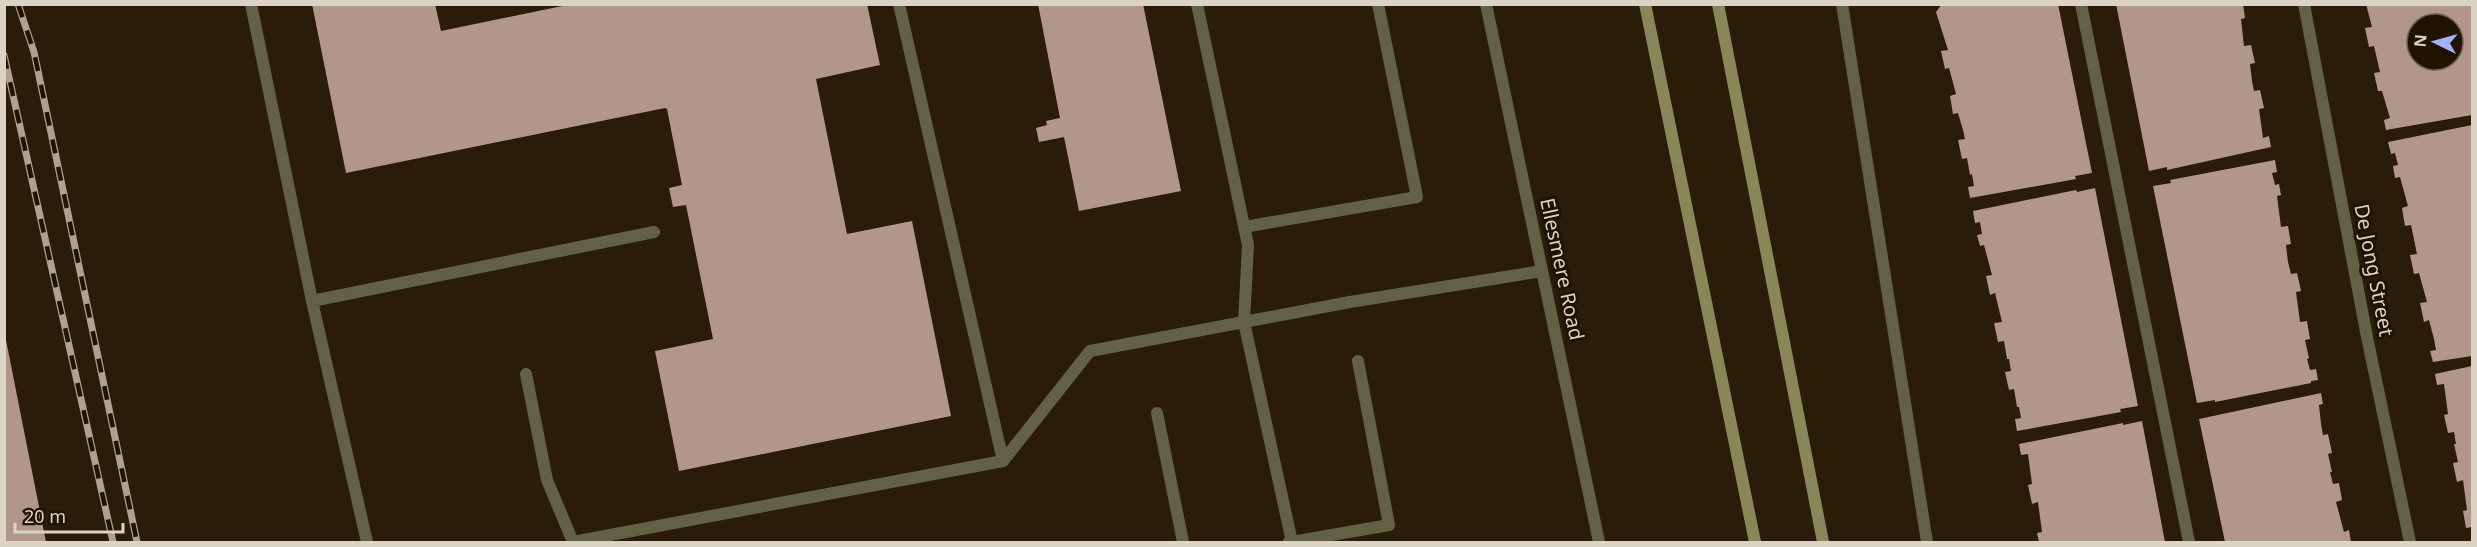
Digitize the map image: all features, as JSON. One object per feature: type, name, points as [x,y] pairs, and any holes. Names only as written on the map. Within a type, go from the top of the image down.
[{"type":"main road","points":[[1644,4],[1755,543]]},
{"type":"main road","points":[[1718,4],[1822,543]]},
{"type":"street","points":[[251,4],[312,301],[368,543]]},
{"type":"street","points":[[899,4],[1003,461]]},
{"type":"street","points":[[1197,4],[1248,244],[1244,322],[1290,542],[1389,525],[1358,361]]},
{"type":"street","points":[[1244,227],[1417,196],[1378,4]]},
{"type":"street","name":"Ellesmere Road","points":[[1486,4],[1599,543]]},
{"type":"street","points":[[1842,4],[1927,543]]},
{"type":"street","points":[[2081,4],[2189,543]]},
{"type":"street","name":"De Jong Street","points":[[2304,4],[2367,337],[2410,543]]},
{"type":"street","points":[[312,301],[654,232]]},
{"type":"street","points":[[526,374],[547,480],[572,542],[1003,461],[1090,351],[1361,300],[1542,271]]},
{"type":"street","points":[[1158,413],[1183,543]]},
{"type":"building","points":[[312,4],[435,4],[441,31],[572,4],[867,4],[880,65],[816,79],[847,234],[912,221],[951,416],[679,471],[655,351],[713,339],[686,205],[673,207],[669,188],[682,185],[667,109],[346,173]]},
{"type":"building","points":[[1038,4],[1143,4],[1181,191],[1079,211],[1064,137],[1039,142],[1036,128],[1047,125],[1046,121],[1060,118]]},
{"type":"building","points":[[1942,4],[2058,4],[2092,173],[2075,176],[2076,179],[1970,198],[1968,187],[1974,186],[1972,174],[1970,175],[1967,158],[1962,159],[1958,140],[1965,139],[1958,113],[1953,114],[1950,96],[1956,94],[1949,68],[1945,69],[1941,51],[1948,50],[1936,12]]},
{"type":"building","points":[[2116,4],[2243,4],[2245,18],[2241,19],[2244,46],[2251,45],[2255,63],[2250,64],[2254,91],[2260,90],[2264,108],[2259,109],[2263,138],[2269,136],[2271,147],[2167,170],[2167,167],[2149,171]]},
{"type":"building","points":[[2366,4],[2472,4],[2472,115],[2386,130],[2384,120],[2390,118],[2382,91],[2378,91],[2374,73],[2380,72],[2374,46],[2369,47],[2365,28],[2372,27]]},
{"type":"building","points":[[2472,125],[2472,356],[2433,362],[2430,351],[2436,350],[2434,339],[2429,320],[2424,322],[2420,303],[2427,302],[2419,273],[2414,274],[2410,255],[2417,254],[2411,225],[2405,226],[2402,208],[2408,206],[2400,177],[2395,178],[2393,166],[2398,165],[2395,153],[2391,154],[2388,142]]},
{"type":"building","points":[[2275,160],[2277,172],[2272,173],[2275,185],[2279,184],[2281,195],[2277,196],[2281,227],[2288,226],[2291,244],[2286,245],[2288,262],[2291,274],[2297,273],[2301,291],[2296,292],[2300,322],[2307,321],[2310,339],[2305,340],[2309,358],[2307,359],[2310,370],[2316,369],[2318,380],[2215,402],[2215,400],[2197,403],[2153,186],[2171,183],[2170,180]]},
{"type":"building","points":[[2095,188],[2138,406],[2120,409],[2121,412],[2017,431],[2015,419],[2021,418],[2019,407],[2017,407],[2014,389],[2009,390],[2005,372],[2011,371],[2009,359],[2007,359],[2004,341],[1998,342],[1994,323],[2002,322],[1995,293],[1990,295],[1986,276],[1992,275],[1984,245],[1980,246],[1977,235],[1982,234],[1980,222],[1975,223],[1973,211]]},
{"type":"building","points":[[4,340],[6,340],[46,542],[4,542]]},
{"type":"building","points":[[2472,366],[2472,527],[2466,528],[2463,511],[2467,510],[2463,480],[2457,482],[2453,463],[2458,462],[2454,432],[2448,433],[2444,415],[2448,414],[2444,384],[2437,385],[2435,374]]},
{"type":"building","points":[[2321,393],[2323,404],[2319,405],[2323,435],[2328,434],[2332,453],[2328,454],[2332,472],[2330,472],[2333,484],[2339,483],[2342,500],[2336,502],[2344,532],[2349,530],[2351,542],[2225,542],[2199,419]]},
{"type":"building","points":[[2142,421],[2165,542],[2039,542],[2037,533],[2042,532],[2038,502],[2032,504],[2028,485],[2032,484],[2028,454],[2021,455],[2019,444]]},
{"type":"railway","points":[[18,4],[34,52],[137,542]]},
{"type":"railway","points":[[4,55],[113,542]]}]
